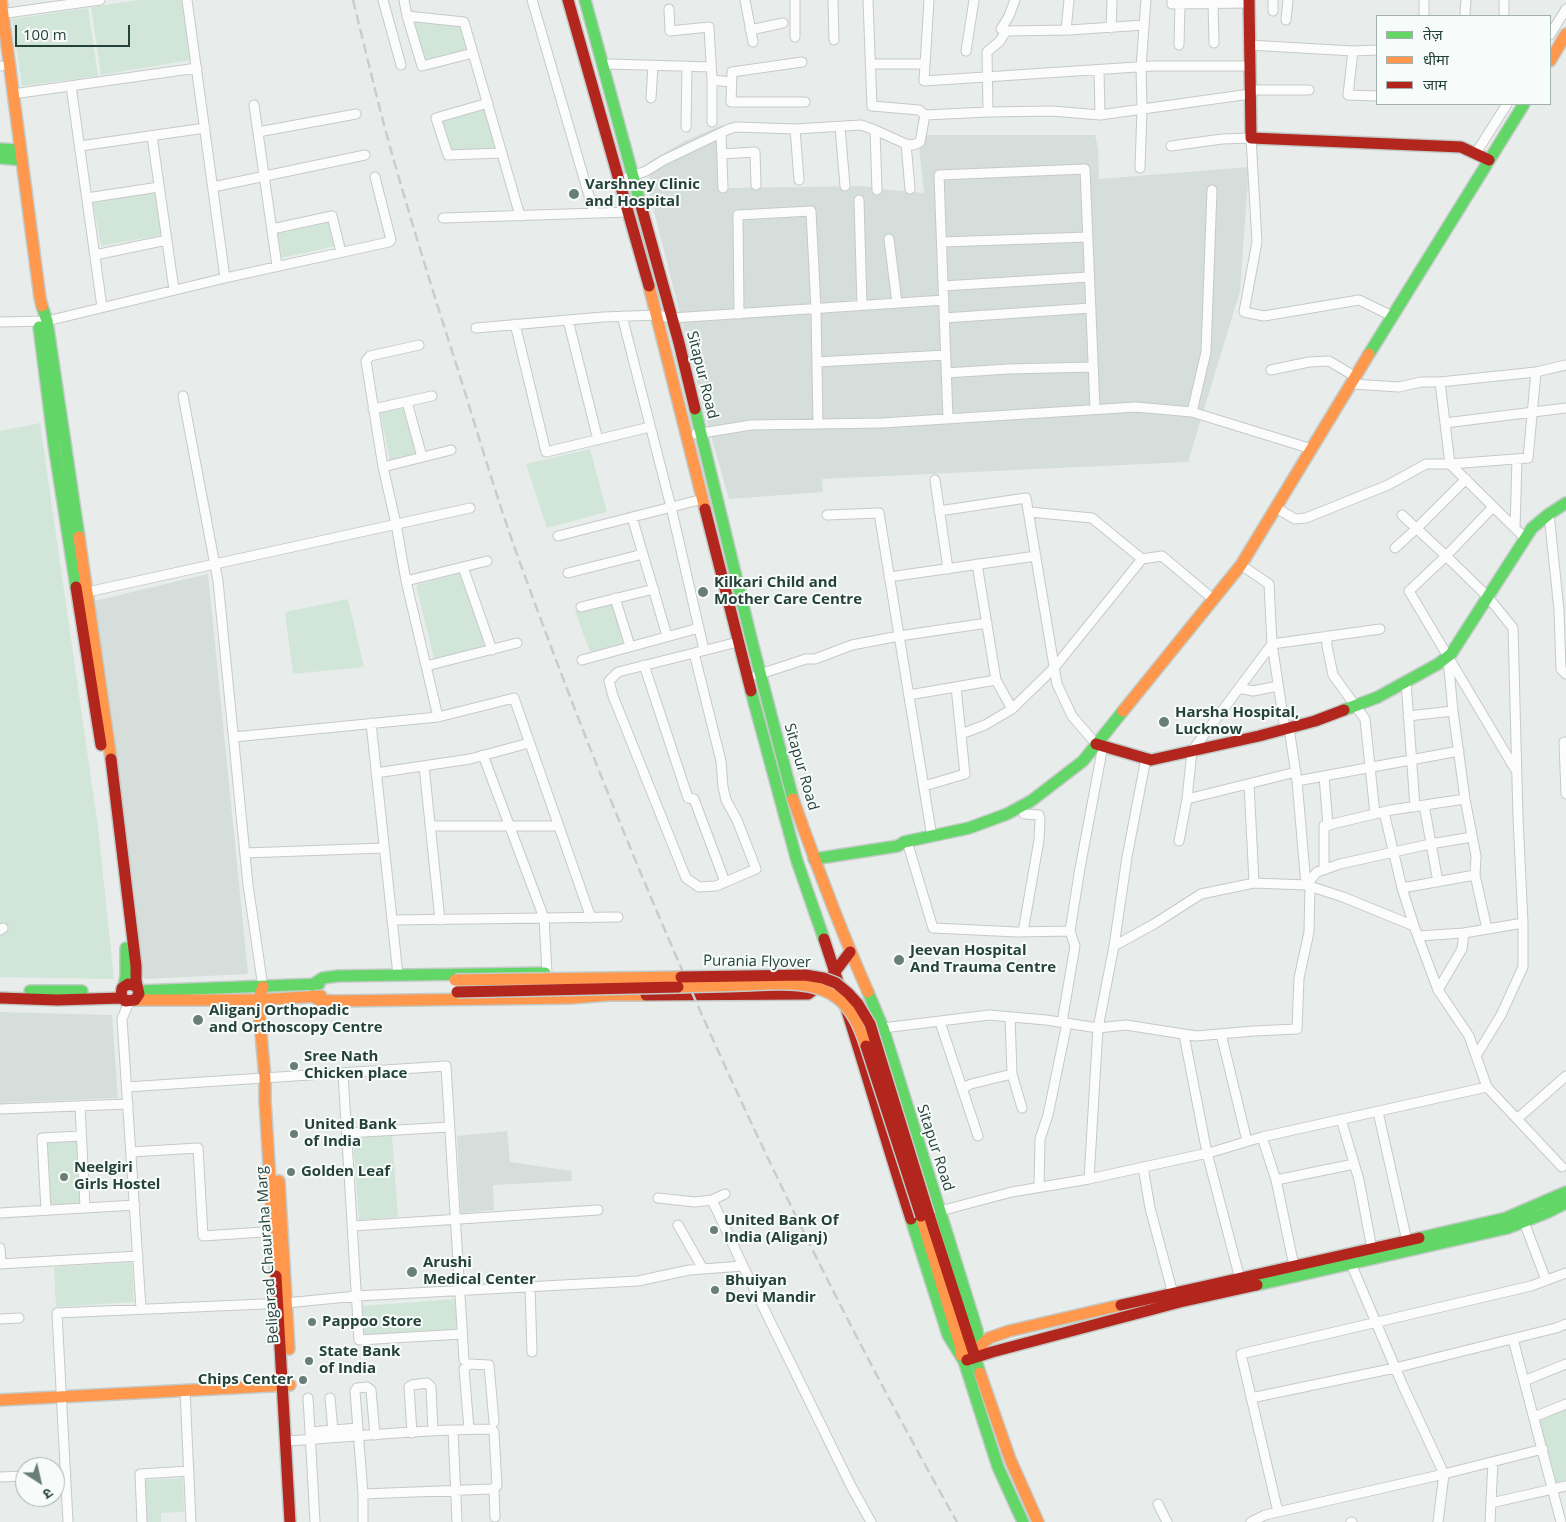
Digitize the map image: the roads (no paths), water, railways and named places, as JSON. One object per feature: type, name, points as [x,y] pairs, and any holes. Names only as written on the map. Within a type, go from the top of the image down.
[{"type":"main road","points":[[1,0],[1,14],[13,94],[17,155]]},
{"type":"main road","name":"Sitapur Road","points":[[568,0],[656,315],[747,678],[797,861],[835,972],[917,1241],[948,1335],[952,1343],[968,1356],[1009,1460],[1038,1522]]},
{"type":"main road","name":"Sitapur Road","points":[[585,0],[672,318],[760,674],[793,799],[850,952],[883,1028],[930,1214],[977,1330],[978,1339],[968,1356],[993,1453],[1023,1522]]},
{"type":"main road","points":[[1249,2],[1251,138],[1461,147],[1489,160]]},
{"type":"main road","points":[[1551,59],[1566,34]]},
{"type":"main road","points":[[0,63],[17,155],[43,321],[54,445],[83,594],[109,799],[126,959],[126,976],[130,994]]},
{"type":"main road","points":[[814,859],[904,847],[974,833],[1024,814],[1075,776],[1213,599],[1241,566],[1392,316],[1523,105]]},
{"type":"main road","points":[[0,149],[17,155]]},
{"type":"main road","points":[[0,158],[17,155]]},
{"type":"main road","points":[[1100,745],[1151,760],[1315,721],[1378,697],[1438,664],[1451,654],[1532,528],[1549,514],[1566,504]]},
{"type":"main road","points":[[904,847],[904,842],[969,828],[1007,814],[1031,801],[1083,761],[1125,722],[1239,577],[1241,566]]},
{"type":"main road","points":[[312,990],[319,1000],[336,1001],[808,994],[831,977],[850,952]]},
{"type":"main road","points":[[130,994],[261,999],[312,990],[323,978],[338,976],[625,972],[686,974],[777,970],[823,972],[830,964],[829,956]]},
{"type":"main road","points":[[625,972],[626,996]]},
{"type":"main road","name":"Purania Flyover","points":[[312,990],[400,992],[456,986],[789,984],[817,988],[832,994],[850,1010],[858,1023],[930,1214],[960,1345],[968,1356]]},
{"type":"main road","points":[[0,998],[262,987],[312,990]]},
{"type":"main road","name":"Beligarad Chauraha Marg","points":[[262,987],[261,999],[268,1078],[290,1441],[298,1522]]},
{"type":"main road","points":[[0,990],[38,995]]},
{"type":"main road","points":[[968,1356],[989,1338],[1009,1331],[1294,1266],[1348,1259],[1372,1249],[1506,1218],[1566,1192]]},
{"type":"main road","points":[[968,1356],[1348,1259],[1508,1228],[1566,1203]]},
{"type":"main road","points":[[0,1400],[287,1385]]},
{"type":"main road","points":[[290,1441],[290,1522]]},
{"type":"street","points":[[1,14],[100,0]]},
{"type":"street","points":[[188,0],[225,278]]},
{"type":"street","points":[[383,0],[401,66]]},
{"type":"street","points":[[404,0],[422,66],[473,53]]},
{"type":"street","points":[[532,0],[594,213]]},
{"type":"street","points":[[745,0],[753,42]]},
{"type":"street","points":[[794,0],[795,37]]},
{"type":"street","points":[[833,0],[834,40]]},
{"type":"street","points":[[868,0],[872,106],[919,110],[925,115],[1052,111],[1100,115],[1250,92],[1309,90]]},
{"type":"street","points":[[929,0],[924,82],[1141,67],[1250,66]]},
{"type":"street","points":[[966,51],[974,0]]},
{"type":"street","points":[[1015,0],[1009,16],[1001,29],[1066,30],[1144,25]]},
{"type":"street","points":[[1066,30],[1069,0]]},
{"type":"street","points":[[1111,28],[1112,0]]},
{"type":"street","points":[[1140,168],[1141,67],[1146,0]]},
{"type":"street","points":[[1273,0],[1273,11]]},
{"type":"street","points":[[1286,20],[1288,0]]},
{"type":"street","points":[[1424,0],[1424,15]]},
{"type":"street","points":[[1465,14],[1466,0]]},
{"type":"street","points":[[1504,0],[1504,13]]},
{"type":"street","points":[[1179,45],[1176,2],[1213,4],[1249,2]]},
{"type":"street","points":[[1213,4],[1214,43]]},
{"type":"street","points":[[669,9],[670,31],[709,27],[712,122]]},
{"type":"street","points":[[1551,33],[1566,9]]},
{"type":"street","points":[[408,16],[464,22],[520,216]]},
{"type":"street","points":[[750,30],[783,23]]},
{"type":"street","points":[[988,112],[987,52],[1000,41],[1006,30]]},
{"type":"street","points":[[1249,45],[1354,51],[1376,50]]},
{"type":"street","points":[[1354,51],[1348,96],[1376,96]]},
{"type":"street","points":[[802,62],[732,72],[731,102],[805,102]]},
{"type":"street","points":[[603,66],[609,64],[711,67]]},
{"type":"street","points":[[870,64],[925,64]]},
{"type":"street","points":[[651,98],[653,65]]},
{"type":"street","points":[[686,127],[687,66]]},
{"type":"street","points":[[13,94],[197,68]]},
{"type":"street","points":[[1099,70],[1100,115]]},
{"type":"street","points":[[712,80],[731,82]]},
{"type":"street","points":[[71,86],[102,307]]},
{"type":"street","points":[[488,103],[436,118],[448,155],[502,153]]},
{"type":"street","points":[[1476,153],[1506,105]]},
{"type":"street","points":[[254,106],[277,266]]},
{"type":"street","points":[[258,132],[356,114]]},
{"type":"street","points":[[620,181],[646,172],[664,160],[736,127],[795,129],[861,125],[913,146],[920,142],[925,115]]},
{"type":"street","points":[[840,127],[845,186]]},
{"type":"street","points":[[80,146],[205,128]]},
{"type":"street","points":[[795,129],[799,180]]},
{"type":"street","points":[[875,130],[877,190]]},
{"type":"street","points":[[721,133],[723,188]]},
{"type":"street","points":[[152,136],[174,290]]},
{"type":"street","points":[[1171,146],[1222,139],[1251,138],[1257,242],[1244,312],[1264,316],[1359,300],[1392,316]]},
{"type":"street","points":[[906,144],[910,189]]},
{"type":"street","points":[[722,154],[755,152],[756,185]]},
{"type":"street","points":[[213,187],[365,155]]},
{"type":"street","points":[[948,419],[939,175],[1085,169],[1095,410]]},
{"type":"street","points":[[0,322],[43,321],[277,266],[389,242],[391,240],[374,177]]},
{"type":"street","points":[[87,198],[159,187]]},
{"type":"street","points":[[1192,412],[1206,352],[1212,190]]},
{"type":"street","points":[[859,200],[862,306]]},
{"type":"street","points":[[739,314],[738,215],[811,211],[816,309],[818,424]]},
{"type":"street","points":[[443,218],[628,212]]},
{"type":"street","points":[[272,229],[332,216],[341,252]]},
{"type":"street","points":[[942,242],[1088,237]]},
{"type":"street","points":[[889,239],[897,303]]},
{"type":"street","points":[[95,255],[167,240]]},
{"type":"street","points":[[943,286],[1089,277]]},
{"type":"street","points":[[476,328],[622,316],[656,315],[672,318],[944,300]]},
{"type":"street","points":[[944,318],[1091,308]]},
{"type":"street","points":[[622,316],[671,507],[704,650]]},
{"type":"street","points":[[568,320],[598,440]]},
{"type":"street","points":[[515,324],[546,452],[650,427]]},
{"type":"street","points":[[419,345],[370,356],[366,361],[383,467],[406,581],[438,717]]},
{"type":"street","points":[[817,362],[946,355]]},
{"type":"street","points":[[1271,370],[1309,362],[1329,362],[1354,380],[1399,387],[1421,382],[1440,382],[1536,372],[1566,365]]},
{"type":"street","points":[[946,373],[1093,367]]},
{"type":"street","points":[[1276,508],[1296,520],[1306,518],[1388,485],[1426,464],[1528,458],[1536,372]]},
{"type":"street","points":[[1440,382],[1450,464],[1526,538]]},
{"type":"street","points":[[182,396],[218,581],[245,853],[262,987]]},
{"type":"street","points":[[373,409],[432,396]]},
{"type":"street","points":[[407,402],[422,458]]},
{"type":"street","points":[[687,436],[751,425],[882,423],[1136,407],[1192,412],[1312,449]]},
{"type":"street","points":[[1445,423],[1566,408]]},
{"type":"street","points":[[383,467],[451,450]]},
{"type":"street","points":[[1515,528],[1517,459]]},
{"type":"street","points":[[1395,548],[1466,479]]},
{"type":"street","points":[[935,480],[948,569]]},
{"type":"street","points":[[558,536],[702,498]]},
{"type":"street","points":[[939,511],[1026,498],[1057,684],[1072,716],[1100,745],[1070,931],[1075,946],[1065,1023],[1048,1114],[1040,1139],[1039,1187]]},
{"type":"street","points":[[1493,507],[1409,591],[1517,771]]},
{"type":"street","points":[[83,594],[470,508]]},
{"type":"street","points":[[1028,512],[1092,518],[1142,559]]},
{"type":"street","points":[[827,515],[879,513],[932,837]]},
{"type":"street","points":[[1549,514],[1559,610],[1561,669],[1566,674]]},
{"type":"street","points":[[1402,515],[1488,597],[1512,628],[1523,966],[1500,1015],[1476,1056]]},
{"type":"street","points":[[632,517],[667,636]]},
{"type":"street","points":[[568,573],[643,554]]},
{"type":"street","points":[[890,577],[1036,556]]},
{"type":"street","points":[[961,734],[985,725],[1012,709],[1054,668],[1142,559],[1162,556],[1213,599]]},
{"type":"street","points":[[406,581],[487,562]]},
{"type":"street","points":[[977,564],[996,680],[1012,709]]},
{"type":"street","points":[[883,1028],[989,1015],[1098,1028],[1126,1025],[1196,1036],[1297,1029],[1299,978],[1309,932],[1308,886],[1296,777],[1278,686],[1272,644],[1269,584],[1241,566]]},
{"type":"street","points":[[463,567],[492,650]]},
{"type":"street","points":[[581,607],[654,589]]},
{"type":"street","points":[[615,598],[630,646]]},
{"type":"street","points":[[747,678],[806,659],[815,659],[852,645],[987,623]]},
{"type":"street","points":[[582,660],[699,628]]},
{"type":"street","points":[[1179,841],[1187,799],[1192,751],[1272,644],[1380,629]]},
{"type":"street","points":[[1327,636],[1327,646],[1334,675],[1365,720],[1369,767],[1380,813],[1414,926],[1438,990],[1469,1036],[1487,1088],[1565,1168]]},
{"type":"street","points":[[694,653],[721,761],[726,800],[737,820],[756,869],[716,886],[699,887],[686,878],[613,696],[609,680],[618,672],[704,650],[738,642]]},
{"type":"street","points":[[426,666],[518,643]]},
{"type":"street","points":[[1448,656],[1453,711],[1465,799],[1476,856],[1475,875],[1487,929]]},
{"type":"street","points":[[644,665],[688,798],[694,799],[725,882]]},
{"type":"street","points":[[909,696],[996,680]]},
{"type":"street","points":[[1406,681],[1412,760],[1420,806],[1438,882]]},
{"type":"street","points":[[1239,688],[1253,691],[1278,686]]},
{"type":"street","points":[[924,786],[965,774],[956,687]]},
{"type":"street","points":[[234,737],[438,717],[514,698],[591,918]]},
{"type":"street","points":[[1408,716],[1453,711]]},
{"type":"street","points":[[371,723],[398,975]]},
{"type":"street","points":[[1566,742],[1564,742],[1566,794]]},
{"type":"street","points":[[376,772],[470,759],[530,743]]},
{"type":"street","points":[[1187,799],[1249,784],[1296,777],[1324,776],[1459,751]]},
{"type":"street","points":[[484,755],[544,918],[547,973]]},
{"type":"street","points":[[1089,1179],[1098,1028],[1146,758]]},
{"type":"street","points":[[424,766],[440,920]]},
{"type":"street","points":[[1324,776],[1328,826]]},
{"type":"street","points":[[1249,784],[1254,883]]},
{"type":"street","points":[[1324,870],[1324,826],[1380,813],[1465,799]]},
{"type":"street","points":[[1023,932],[1039,840],[1040,820],[1039,815],[1024,814]]},
{"type":"street","points":[[430,826],[558,826]]},
{"type":"street","points":[[1308,886],[1317,872],[1340,864],[1430,844],[1472,837]]},
{"type":"street","points":[[904,847],[934,928],[1023,932],[1070,931]]},
{"type":"street","points":[[245,853],[384,848]]},
{"type":"street","points":[[1402,888],[1475,875]]},
{"type":"street","points":[[1114,946],[1202,894],[1254,883],[1308,886],[1343,897],[1414,926]]},
{"type":"street","points":[[392,920],[591,918],[618,916]]},
{"type":"street","points":[[1418,936],[1464,933],[1523,923]]},
{"type":"street","points":[[1438,990],[1462,949],[1464,933]]},
{"type":"street","points":[[130,994],[122,1019],[141,1308]]},
{"type":"street","points":[[1010,1017],[1012,1074],[1022,1108]]},
{"type":"street","points":[[940,1022],[978,1136]]},
{"type":"street","points":[[1222,1034],[1247,1141]]},
{"type":"street","points":[[1184,1035],[1206,1153],[1240,1279]]},
{"type":"street","points":[[127,1087],[446,1066],[464,1360]]},
{"type":"street","points":[[343,1073],[359,1340],[462,1334]]},
{"type":"street","points":[[962,1088],[1012,1074]]},
{"type":"street","points":[[1517,1119],[1566,1076]]},
{"type":"street","points":[[930,1214],[1012,1192],[1089,1179],[1206,1153],[1262,1137],[1420,1101],[1487,1088]]},
{"type":"street","points":[[0,1109],[128,1104]]},
{"type":"street","points":[[80,1106],[85,1208]]},
{"type":"street","points":[[1378,1112],[1407,1241]]},
{"type":"street","points":[[1342,1119],[1354,1164],[1372,1249]]},
{"type":"street","points":[[347,1133],[449,1127]]},
{"type":"street","points":[[46,1210],[42,1138],[82,1136]]},
{"type":"street","points":[[1262,1137],[1276,1180],[1294,1266]]},
{"type":"street","points":[[131,1152],[198,1148],[203,1236],[278,1231]]},
{"type":"street","points":[[1276,1180],[1354,1164]]},
{"type":"street","points":[[1143,1167],[1150,1208],[1173,1294]]},
{"type":"street","points":[[658,1198],[695,1202],[712,1200],[725,1194]]},
{"type":"street","points":[[712,1200],[851,1486],[871,1522]]},
{"type":"street","points":[[0,1213],[135,1205]]},
{"type":"street","points":[[353,1226],[598,1210]]},
{"type":"street","points":[[1524,1222],[1546,1280]]},
{"type":"street","points":[[678,1225],[703,1269]]},
{"type":"street","points":[[0,1248],[0,1264],[138,1256]]},
{"type":"street","points":[[1348,1259],[1395,1368],[1444,1474],[1438,1522]]},
{"type":"street","points":[[68,1522],[57,1313],[281,1303],[357,1296],[638,1280],[689,1270],[743,1266]]},
{"type":"street","points":[[1278,1512],[1241,1354],[1531,1286],[1566,1272]]},
{"type":"street","points":[[530,1286],[532,1352]]},
{"type":"street","points":[[0,1319],[19,1318]]},
{"type":"street","points":[[1251,1398],[1395,1368],[1566,1324]]},
{"type":"street","points":[[1513,1339],[1561,1522]]},
{"type":"street","points":[[469,1429],[464,1369],[469,1364],[490,1365],[494,1422]]},
{"type":"street","points":[[1524,1381],[1566,1364]]},
{"type":"street","points":[[412,1433],[409,1387],[427,1383],[431,1387],[433,1431]]},
{"type":"street","points":[[363,1522],[363,1494],[355,1391],[357,1388],[370,1388],[372,1392],[375,1435]]},
{"type":"street","points":[[185,1390],[191,1522]]},
{"type":"street","points":[[308,1398],[315,1522]]},
{"type":"street","points":[[330,1398],[333,1431]]},
{"type":"street","points":[[1534,1417],[1566,1404]]},
{"type":"street","points":[[290,1441],[333,1431],[375,1435],[492,1429],[494,1432],[497,1482],[497,1486],[494,1489],[495,1517]]},
{"type":"street","points":[[452,1430],[458,1521]]},
{"type":"street","points":[[310,1436],[358,1432]]},
{"type":"street","points":[[1251,1522],[1262,1520],[1278,1512],[1543,1449]]},
{"type":"street","points":[[1490,1522],[1493,1462]]},
{"type":"street","points":[[142,1522],[140,1474],[189,1471]]},
{"type":"street","points":[[0,1477],[15,1476]]},
{"type":"street","points":[[1491,1503],[1566,1486]]},
{"type":"street","points":[[363,1494],[494,1489]]},
{"type":"street","points":[[1158,1504],[1167,1522]]},
{"type":"railway","points":[[353,0],[396,168],[493,482],[514,546],[610,797],[661,921],[771,1165],[892,1405],[957,1522]]},
{"type":"place","name":"Varshney Clinic and Hospital","points":[[574,194]]},
{"type":"place","name":"Kilkari Child and Mother Care Centre","points":[[703,592]]},
{"type":"place","name":"Harsha Hospital, Lucknow","points":[[1164,722]]},
{"type":"place","name":"Jeevan Hospital And Trauma Centre","points":[[899,960]]},
{"type":"place","name":"Aliganj Orthopadic and Orthoscopy Centre","points":[[198,1020]]},
{"type":"place","name":"Sree Nath Chicken place","points":[[294,1066]]},
{"type":"place","name":"United Bank of India","points":[[294,1134]]},
{"type":"place","name":"Golden Leaf","points":[[291,1172]]},
{"type":"place","name":"Neelgiri Girls Hostel","points":[[64,1177]]},
{"type":"place","name":"United Bank Of India (Aliganj)","points":[[714,1230]]},
{"type":"place","name":"Arushi Medical Center","points":[[412,1272]]},
{"type":"place","name":"Bhuiyan Devi Mandir","points":[[715,1290]]},
{"type":"place","name":"Pappoo Store","points":[[312,1322]]},
{"type":"place","name":"State Bank of India","points":[[309,1361]]},
{"type":"place","name":"Chips Center","points":[[303,1380]]}]
